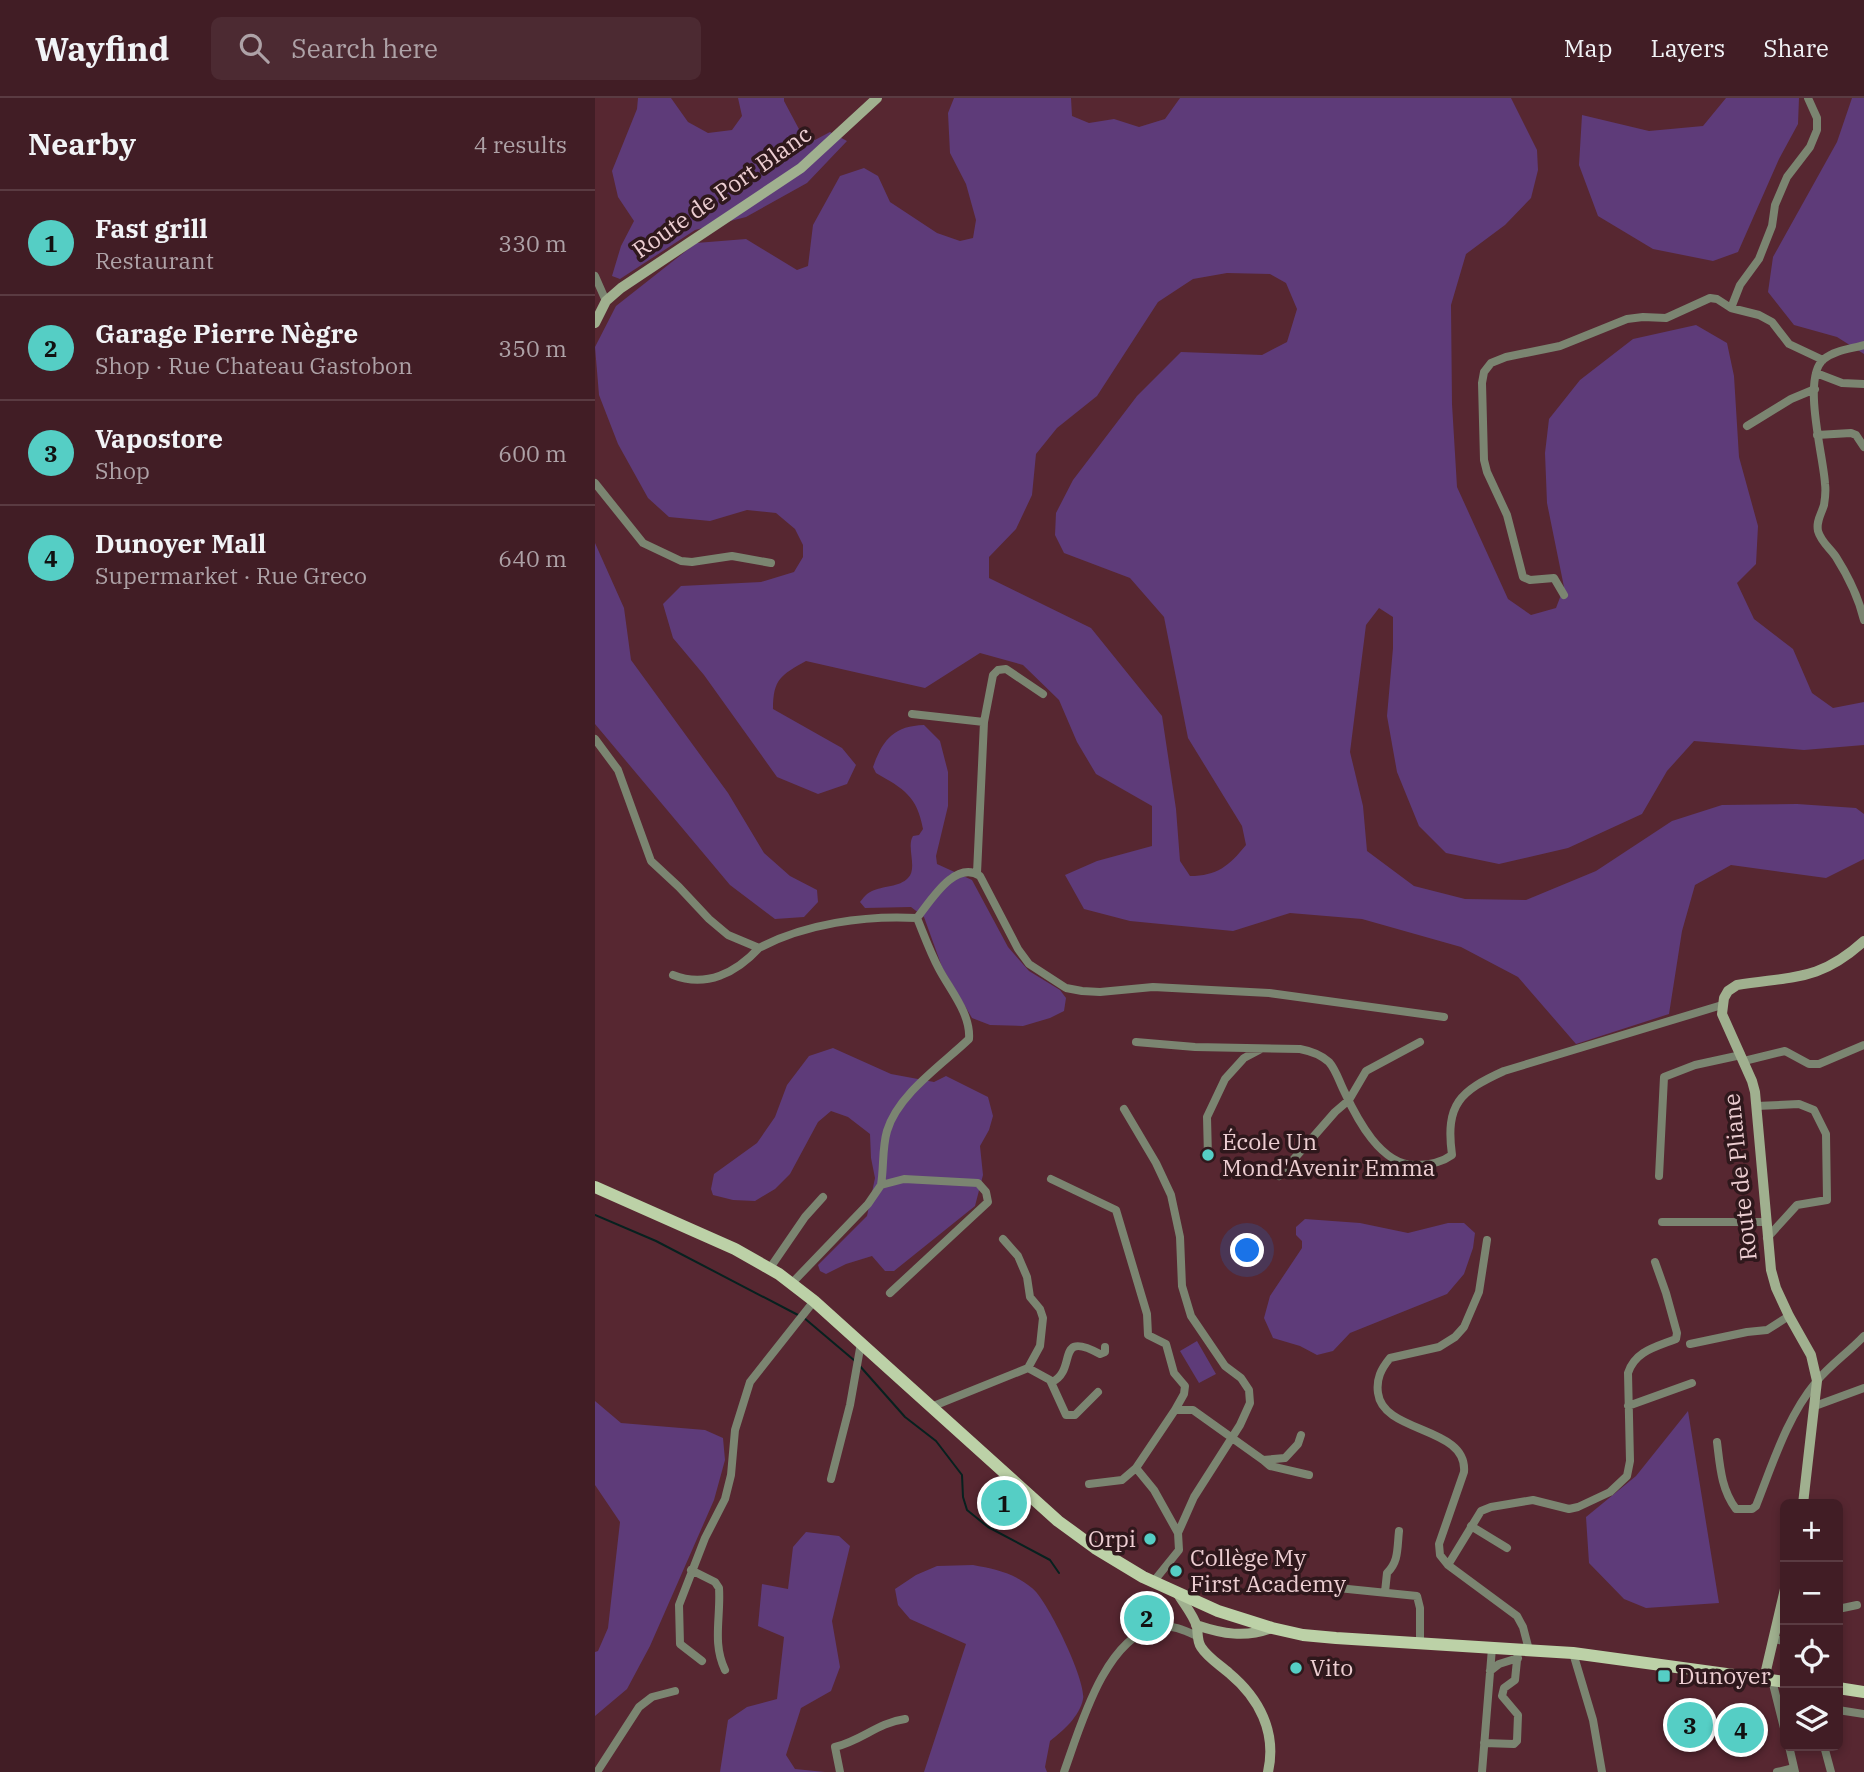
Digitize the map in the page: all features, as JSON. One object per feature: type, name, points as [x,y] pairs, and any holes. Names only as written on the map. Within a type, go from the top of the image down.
[{"type":"main road","points":[[595,1187],[722,1242],[770,1268],[814,1301],[1058,1521],[1095,1549],[1178,1594],[1218,1611],[1272,1628],[1303,1634],[1492,1648],[1522,1653],[1573,1653],[1774,1680]]},
{"type":"main road","points":[[1843,1689],[1864,1692]]},
{"type":"street","name":"Route de Port Blanc","points":[[595,323],[606,302],[668,256],[801,168],[877,98]]},
{"type":"street","points":[[1731,308],[1741,285],[1759,259],[1773,226],[1775,205],[1787,177],[1810,147],[1817,130],[1817,118],[1808,98]]},
{"type":"street","points":[[595,276],[606,302]]},
{"type":"street","points":[[1564,595],[1554,578],[1530,580],[1523,577],[1507,515],[1487,472],[1484,460],[1482,383],[1491,363],[1501,358],[1560,346],[1627,319],[1666,318],[1710,298],[1773,322],[1789,344],[1823,360]]},
{"type":"street","points":[[1864,345],[1834,353],[1823,360],[1816,373],[1815,390],[1817,435],[1825,485],[1824,505],[1817,521],[1817,529],[1845,573],[1864,620]]},
{"type":"street","points":[[1816,373],[1842,383],[1864,384]]},
{"type":"street","points":[[1747,426],[1791,399],[1815,390]]},
{"type":"street","points":[[1817,435],[1851,433],[1856,435],[1864,447]]},
{"type":"street","points":[[595,483],[643,543],[673,558],[692,562],[732,556],[771,563]]},
{"type":"street","points":[[1043,694],[1006,669],[998,670],[993,675],[984,722],[977,873],[1018,949],[1029,964],[1066,988],[1082,991],[1153,987],[1269,993],[1444,1017]]},
{"type":"street","points":[[912,714],[984,722]]},
{"type":"street","points":[[595,739],[618,770],[651,861],[709,919],[729,935],[759,948]]},
{"type":"street","points":[[673,975],[693,981],[714,978],[742,965],[759,948],[772,941],[810,929],[864,919],[917,918],[953,877],[965,872],[977,873]]},
{"type":"street","points":[[792,1283],[868,1204],[881,1185],[887,1130],[906,1097],[923,1078],[937,1070],[969,1039],[970,1031],[963,1011],[938,966],[917,918]]},
{"type":"street","points":[[1136,1042],[1195,1047],[1300,1049],[1320,1056],[1335,1070],[1360,1122],[1377,1144],[1396,1161],[1410,1165],[1443,1162],[1452,1155],[1449,1133],[1454,1107],[1464,1093],[1480,1082],[1517,1067],[1722,1004],[1728,990],[1737,985],[1806,976],[1838,961],[1864,941]]},
{"type":"street","name":"Route de Pliane","points":[[1722,1004],[1722,1014],[1728,1031],[1752,1081],[1773,1279],[1789,1316],[1811,1355],[1817,1381],[1804,1499]]},
{"type":"street","points":[[1279,1176],[1335,1112],[1349,1100],[1366,1071],[1420,1042]]},
{"type":"street","points":[[1659,1175],[1664,1077],[1695,1065],[1785,1051],[1809,1064],[1819,1064],[1864,1045]]},
{"type":"street","points":[[1207,1157],[1207,1117],[1225,1079],[1244,1058],[1263,1048]]},
{"type":"street","points":[[1756,1106],[1799,1104],[1814,1110],[1826,1134],[1828,1198],[1797,1205],[1767,1238]]},
{"type":"street","points":[[1124,1109],[1156,1163],[1171,1195],[1180,1237],[1182,1286],[1191,1316],[1225,1366],[1241,1378],[1249,1390],[1250,1403],[1240,1425],[1194,1497],[1178,1533],[1178,1550],[1154,1581]]},
{"type":"street","points":[[881,1185],[904,1179],[978,1183],[986,1192],[988,1202],[890,1293]]},
{"type":"street","points":[[1051,1179],[1116,1210],[1147,1314],[1148,1335],[1166,1343],[1174,1373],[1182,1379],[1185,1386],[1184,1394],[1175,1410],[1136,1468],[1122,1480],[1089,1484]]},
{"type":"street","points":[[770,1268],[805,1217],[823,1197]]},
{"type":"street","points":[[1662,1222],[1766,1222]]},
{"type":"street","points":[[931,1407],[1028,1368],[1036,1356],[1040,1346],[1043,1318],[1040,1309],[1030,1297],[1027,1277],[1018,1256],[1003,1239]]},
{"type":"street","points":[[1484,1743],[1514,1744],[1517,1741],[1518,1715],[1502,1696],[1504,1688],[1515,1680],[1522,1653],[1523,1627],[1517,1616],[1448,1565],[1440,1555],[1439,1544],[1464,1472],[1465,1463],[1461,1454],[1436,1436],[1409,1425],[1387,1411],[1378,1399],[1377,1384],[1378,1376],[1390,1358],[1439,1347],[1455,1337],[1464,1327],[1479,1292],[1487,1240]]},
{"type":"street","points":[[1448,1565],[1481,1511],[1532,1500],[1569,1509],[1589,1503],[1610,1492],[1627,1476],[1630,1461],[1628,1373],[1631,1363],[1642,1353],[1676,1339],[1673,1314],[1655,1262]]},
{"type":"street","points":[[702,1661],[680,1644],[679,1605],[691,1570],[725,1499],[731,1475],[735,1430],[750,1382],[814,1301]]},
{"type":"street","points":[[1690,1344],[1767,1330],[1789,1316]]},
{"type":"street","points":[[1717,1442],[1727,1497],[1736,1509],[1752,1509],[1756,1506],[1789,1425],[1817,1381],[1864,1336]]},
{"type":"street","points":[[831,1479],[850,1405],[861,1343]]},
{"type":"street","points":[[1052,1382],[1061,1374],[1070,1348],[1082,1345],[1100,1354],[1105,1352],[1105,1347]]},
{"type":"street","points":[[1028,1368],[1052,1382],[1066,1415],[1075,1415],[1098,1392]]},
{"type":"street","points":[[1628,1406],[1692,1383]]},
{"type":"street","points":[[1815,1406],[1864,1388]]},
{"type":"street","points":[[1175,1410],[1193,1410],[1270,1465],[1309,1475]]},
{"type":"street","points":[[1263,1460],[1285,1458],[1298,1444],[1301,1435]]},
{"type":"street","points":[[1136,1468],[1154,1490],[1178,1533]]},
{"type":"street","points":[[1471,1526],[1507,1548]]},
{"type":"street","points":[[1385,1592],[1387,1573],[1395,1567],[1399,1531]]},
{"type":"street","points":[[691,1570],[715,1582],[719,1588],[716,1644],[725,1671]]},
{"type":"street","points":[[1338,1588],[1413,1594],[1419,1599],[1420,1644]]},
{"type":"street","points":[[1178,1594],[1197,1630],[1203,1650],[1231,1674],[1258,1703],[1268,1724],[1266,1770]]},
{"type":"street","points":[[1843,1608],[1857,1605]]},
{"type":"street","points":[[1780,1610],[1773,1639],[1774,1680],[1780,1708]]},
{"type":"street","points":[[1064,1772],[1097,1687],[1125,1644],[1141,1632],[1158,1626],[1248,1635],[1272,1628]]},
{"type":"street","points":[[1773,1639],[1780,1640]]},
{"type":"street","points":[[1482,1772],[1492,1648]]},
{"type":"street","points":[[1490,1671],[1522,1653]]},
{"type":"street","points":[[1573,1653],[1593,1720],[1602,1772]]},
{"type":"street","points":[[597,1772],[639,1707],[652,1697],[675,1691]]},
{"type":"street","points":[[1843,1711],[1864,1714]]},
{"type":"street","points":[[840,1772],[835,1747],[861,1739],[882,1724],[905,1719]]},
{"type":"street","points":[[1777,1772],[1795,1770],[1790,1751]]},
{"type":"street","points":[[1825,1751],[1831,1772]]},
{"type":"shaded area","points":[[638,98],[671,98],[688,122],[708,133],[732,130],[742,116],[738,98],[784,98],[800,131],[815,140],[830,132],[847,141],[807,183],[746,217],[695,230],[620,279],[612,276],[621,246],[634,221],[618,197],[612,171],[637,109]]},
{"type":"shaded area","points":[[954,98],[1071,98],[1072,116],[1089,123],[1114,119],[1139,127],[1165,119],[1180,98],[1511,98],[1537,150],[1538,170],[1531,198],[1505,225],[1466,254],[1451,305],[1452,404],[1457,487],[1508,599],[1531,615],[1556,608],[1564,587],[1547,503],[1545,453],[1549,419],[1580,380],[1633,339],[1696,325],[1727,343],[1734,376],[1739,457],[1758,526],[1756,564],[1737,583],[1754,619],[1793,649],[1812,693],[1833,708],[1864,702],[1864,745],[1804,750],[1694,741],[1667,771],[1642,814],[1568,848],[1499,864],[1446,853],[1419,826],[1397,772],[1387,716],[1393,617],[1379,608],[1366,625],[1350,752],[1363,806],[1367,851],[1414,886],[1465,899],[1526,900],[1596,871],[1672,821],[1722,805],[1797,804],[1856,808],[1864,814],[1864,859],[1826,878],[1731,865],[1695,885],[1682,931],[1669,1014],[1576,1044],[1518,977],[1461,947],[1362,919],[1290,913],[1233,931],[1130,921],[1084,909],[1065,875],[1097,861],[1152,846],[1152,806],[1096,774],[1077,742],[1059,700],[1023,665],[980,653],[925,688],[806,661],[780,679],[775,691],[773,709],[842,748],[856,765],[847,784],[818,794],[777,777],[704,675],[673,638],[663,604],[681,586],[761,582],[794,572],[803,557],[803,545],[795,529],[776,513],[747,510],[710,521],[669,517],[648,498],[618,444],[599,395],[595,347],[616,306],[696,243],[746,239],[797,270],[808,266],[813,225],[840,176],[864,168],[878,176],[890,202],[937,233],[960,241],[973,238],[976,220],[966,184],[950,153],[948,113]],"holes":[[[1227,273],[1270,274],[1286,283],[1297,309],[1287,342],[1262,355],[1181,352],[1137,396],[1073,480],[1056,513],[1055,535],[1064,553],[1130,578],[1164,617],[1188,738],[1242,826],[1246,845],[1234,859],[1215,872],[1190,876],[1180,861],[1176,809],[1162,716],[1091,628],[989,578],[989,557],[1016,529],[1032,495],[1036,454],[1057,428],[1097,396],[1158,302],[1193,279]]]},
{"type":"shaded area","points":[[1726,98],[1799,98],[1798,124],[1779,159],[1738,252],[1713,261],[1653,249],[1598,216],[1579,165],[1582,115],[1649,131],[1703,126]]},
{"type":"shaded area","points":[[1852,98],[1864,98],[1864,354],[1837,337],[1794,325],[1768,292],[1773,257],[1837,142]]},
{"type":"shaded area","points":[[595,543],[624,608],[631,660],[728,793],[764,853],[790,876],[817,890],[818,902],[804,917],[775,919],[730,885],[595,724]]},
{"type":"shaded area","points":[[924,725],[940,741],[948,772],[948,806],[936,856],[937,864],[972,880],[1008,947],[1029,971],[1060,990],[1066,998],[1064,1011],[1050,1018],[1023,1026],[990,1025],[972,1018],[942,967],[924,917],[911,907],[865,908],[860,902],[870,892],[900,883],[911,874],[911,841],[913,836],[919,835],[923,829],[917,809],[908,795],[876,773],[873,767],[881,749],[897,731]]},
{"type":"shaded area","points":[[833,1048],[891,1074],[934,1082],[946,1076],[988,1097],[993,1116],[980,1146],[983,1175],[975,1206],[894,1271],[885,1271],[872,1256],[826,1274],[820,1271],[818,1265],[867,1216],[875,1178],[870,1134],[848,1117],[831,1111],[818,1122],[790,1174],[775,1189],[755,1201],[733,1200],[713,1195],[711,1189],[714,1174],[757,1143],[775,1117],[787,1085],[809,1056]]},
{"type":"shaded area","points":[[1305,1219],[1360,1223],[1408,1233],[1448,1223],[1464,1223],[1475,1233],[1464,1274],[1447,1294],[1350,1333],[1333,1351],[1317,1355],[1300,1346],[1273,1338],[1264,1318],[1270,1296],[1302,1248],[1302,1241],[1296,1235],[1296,1227]]},
{"type":"shaded area","points":[[1197,1341],[1216,1374],[1199,1383],[1180,1351]]},
{"type":"shaded area","points":[[595,1401],[621,1423],[705,1430],[723,1438],[725,1460],[714,1500],[650,1646],[627,1689],[595,1716],[595,1652],[598,1651],[608,1628],[620,1522],[595,1485]]},
{"type":"shaded area","points":[[1688,1411],[1719,1603],[1646,1608],[1624,1599],[1589,1563],[1586,1517],[1636,1476]]},
{"type":"shaded area","points":[[806,1532],[839,1536],[850,1546],[832,1621],[840,1667],[831,1691],[801,1708],[786,1755],[795,1769],[825,1772],[720,1772],[728,1720],[747,1707],[777,1699],[784,1637],[758,1626],[762,1584],[788,1589],[793,1547]]},
{"type":"shaded area","points":[[973,1565],[1011,1575],[1032,1588],[1056,1623],[1073,1659],[1083,1690],[1083,1699],[1070,1723],[1050,1741],[1045,1767],[1047,1772],[924,1772],[966,1644],[910,1619],[898,1605],[895,1589],[916,1575],[937,1566]]},
{"type":"waterway","points":[[595,1215],[656,1241],[798,1315]]},
{"type":"waterway","points":[[803,1317],[855,1361]]},
{"type":"waterway","points":[[859,1365],[905,1417],[936,1441],[962,1475],[963,1497],[967,1510],[988,1527],[1050,1560],[1059,1573]]},
{"type":"place","name":"École Un Mond'Avenir Emma","points":[[1208,1155]]},
{"type":"place","name":"Fast grill","points":[[1004,1503]]},
{"type":"place","name":"Orpi","points":[[1150,1539]]},
{"type":"place","name":"Collège My First Academy","points":[[1176,1571]]},
{"type":"place","name":"Garage Pierre Nègre","points":[[1147,1618]]},
{"type":"place","name":"Vito","points":[[1296,1668]]},
{"type":"place","name":"Dunoyer","points":[[1664,1676]]},
{"type":"place","name":"Vapostore","points":[[1690,1725]]},
{"type":"place","name":"Dunoyer Mall","points":[[1741,1730]]}]
